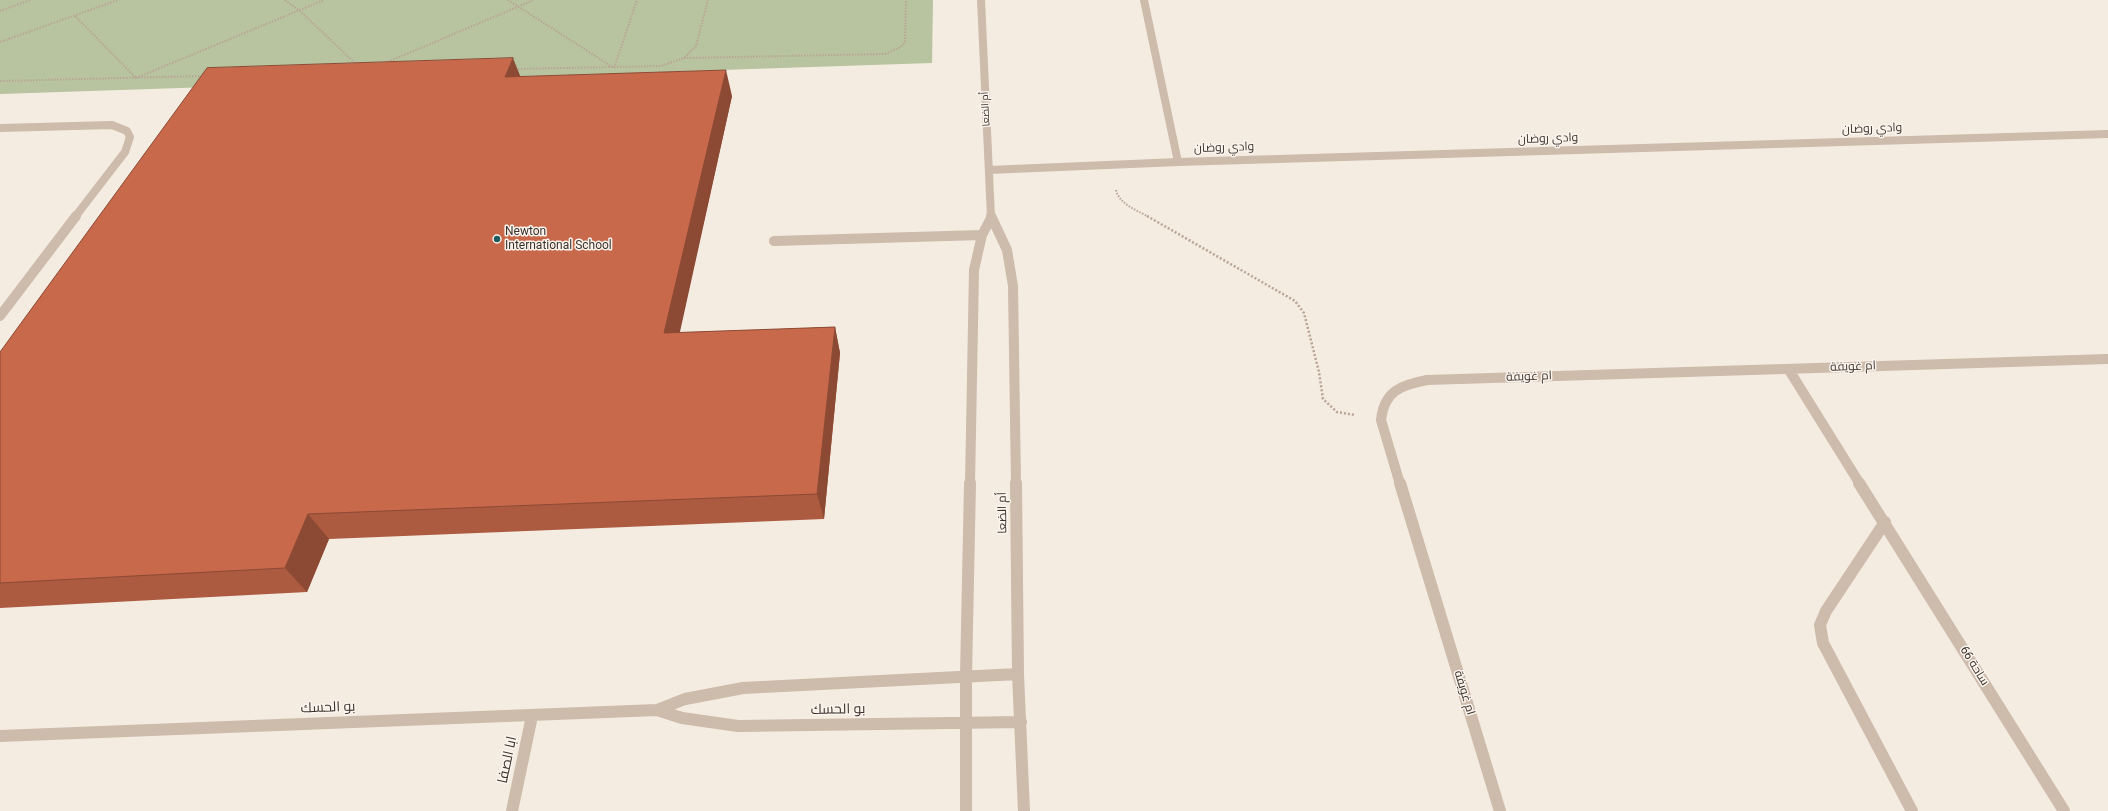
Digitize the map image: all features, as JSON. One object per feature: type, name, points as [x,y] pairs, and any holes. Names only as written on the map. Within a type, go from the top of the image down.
[{"type":"street","name":"أم الضعا","points":[[981,0],[991,218],[1007,250],[1013,286],[1018,674],[1024,811]]},
{"type":"street","points":[[1144,0],[1178,162]]},
{"type":"street","points":[[0,128],[112,125],[127,131],[130,137],[125,152],[0,316]]},
{"type":"street","name":"وادي روضان","points":[[989,170],[1112,164],[2108,134]]},
{"type":"street","points":[[966,811],[966,676],[974,270],[982,234],[991,218]]},
{"type":"street","points":[[774,241],[982,234]]},
{"type":"street","name":"ام غويفة","points":[[1500,811],[1381,420],[1381,408],[1389,397],[1408,384],[1427,380],[2108,359]]},
{"type":"street","name":"ساحة 66","points":[[1789,370],[2064,811]]},
{"type":"street","points":[[1885,522],[1826,611],[1820,625],[1823,643],[1912,811]]},
{"type":"street","name":"بو الحسك","points":[[0,736],[657,710],[693,698],[743,688],[1018,674]]},
{"type":"street","name":"بو الحسك","points":[[657,710],[682,718],[738,726],[1021,722]]},
{"type":"street","name":"ابا الصفا","points":[[512,811],[532,716]]},
{"type":"path","points":[[0,11],[30,0]]},
{"type":"path","points":[[0,42],[118,0]]},
{"type":"path","points":[[285,0],[300,11],[358,66]]},
{"type":"path","points":[[136,78],[324,0]]},
{"type":"path","points":[[508,0],[614,68]]},
{"type":"path","points":[[378,66],[534,0]]},
{"type":"path","points":[[614,68],[637,0]]},
{"type":"path","points":[[512,70],[661,66],[684,58],[692,52],[696,46],[708,0]]},
{"type":"path","points":[[684,58],[875,56],[885,54],[901,47],[905,42],[906,0]]},
{"type":"path","points":[[75,16],[136,78]]},
{"type":"path","points":[[0,81],[206,76]]},
{"type":"path","points":[[1112,164],[1117,194],[1126,204],[1295,301],[1304,313],[1319,372],[1323,399],[1337,412],[1381,420]]},
{"type":"green space","points":[[0,0],[933,0],[932,63],[0,94]]},
{"type":"building","name":"Newton International School","points":[[513,58],[505,77],[726,70],[664,333],[835,327],[817,494],[308,514],[285,568],[0,583],[0,352],[207,68]]},
{"type":"place","name":"Newton International School","points":[[497,239]]}]
